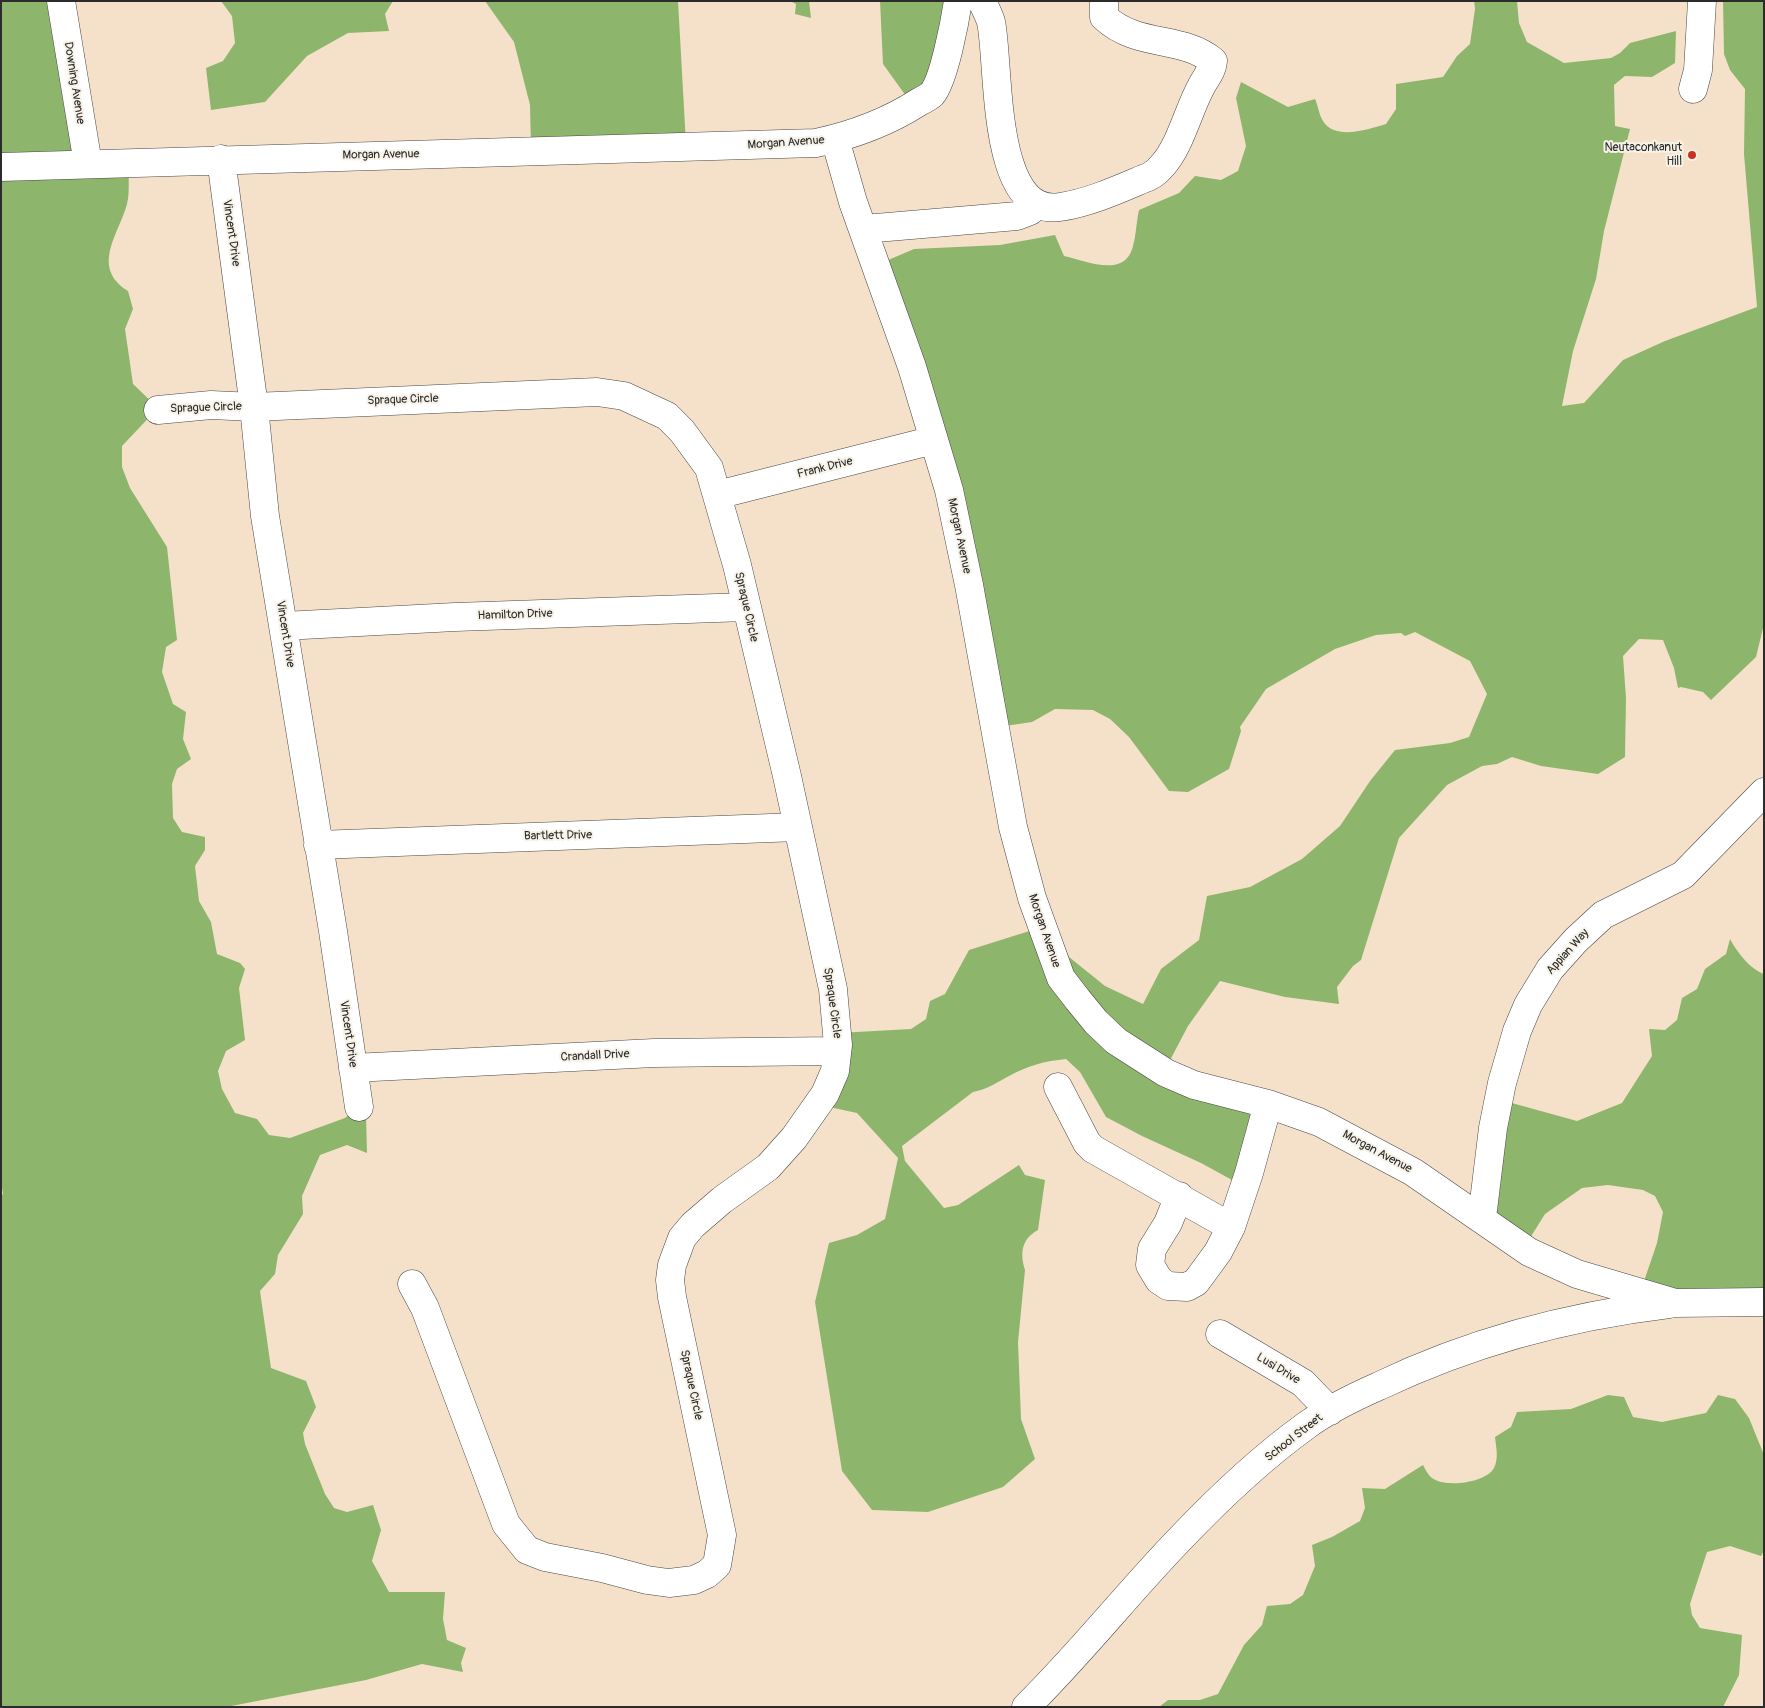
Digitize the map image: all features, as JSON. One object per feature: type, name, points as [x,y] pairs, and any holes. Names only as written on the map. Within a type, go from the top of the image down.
[{"type":"street","name":"Downing Avenue","points":[[61,1],[88,164]]},
{"type":"street","points":[[834,139],[899,115],[932,94],[946,57],[958,1]]},
{"type":"street","points":[[982,1],[991,22],[995,74],[1008,161],[1021,191],[1036,203],[1059,208],[1110,193],[1149,177],[1161,167],[1170,155],[1202,84],[1212,70],[1213,61],[1205,55],[1175,45],[1136,37],[1114,26],[1104,17],[1104,1]]},
{"type":"street","points":[[1693,89],[1698,70],[1702,1]]},
{"type":"street","name":"Morgan Avenue","points":[[1,167],[221,159],[794,145],[834,139],[853,202],[912,367],[949,490],[969,585],[1013,827],[1032,898],[1061,978],[1096,1022],[1140,1058],[1194,1085],[1268,1104],[1319,1122],[1374,1149],[1445,1191],[1529,1252],[1578,1274],[1675,1303],[1764,1302]]},
{"type":"street","name":"Vincent Drive","points":[[221,159],[254,407],[265,516],[359,1107]]},
{"type":"street","points":[[864,229],[1017,216],[1030,211],[1036,203]]},
{"type":"street","name":"Spraque Circle","points":[[254,407],[597,392],[624,396],[667,416],[682,431],[709,468],[717,495],[798,827],[833,989],[838,1045],[832,1078],[825,1094],[811,1117],[768,1167],[693,1224],[682,1238],[672,1265],[670,1280],[672,1297],[722,1535],[717,1564],[707,1574],[682,1583],[646,1580],[602,1568],[545,1557],[527,1550],[506,1524],[425,1308],[412,1284]]},
{"type":"street","name":"Sprague Circle","points":[[158,410],[211,405],[254,407]]},
{"type":"street","name":"Frank Drive","points":[[717,495],[934,440]]},
{"type":"street","name":"Hamilton Drive","points":[[283,626],[455,617],[746,608]]},
{"type":"street","name":"Appian Way","points":[[1482,1218],[1493,1128],[1502,1083],[1520,1022],[1550,969],[1576,940],[1603,915],[1682,874],[1764,792]]},
{"type":"street","name":"Bartlett Drive","points":[[318,845],[798,827]]},
{"type":"street","name":"Crandall Drive","points":[[354,1068],[654,1053],[836,1051]]},
{"type":"street","points":[[1058,1087],[1092,1149],[1179,1196],[1231,1227]]},
{"type":"street","points":[[1179,1196],[1168,1223],[1152,1249],[1150,1265],[1153,1273],[1168,1286],[1186,1287],[1196,1282],[1218,1252],[1231,1227],[1249,1173],[1268,1104]]},
{"type":"street","name":"School Street","points":[[1026,1707],[1179,1540],[1235,1486],[1306,1425],[1330,1410],[1397,1377],[1504,1337],[1561,1323],[1675,1303]]},
{"type":"street","name":"Lusi Drive","points":[[1220,1334],[1303,1383],[1330,1410]]},
{"type":"green space","points":[[1,1],[62,1],[87,159],[129,164],[127,204],[110,250],[109,261],[111,272],[117,282],[128,291],[133,309],[125,329],[133,384],[158,408],[122,446],[122,467],[130,488],[167,547],[177,640],[166,647],[162,672],[173,704],[186,712],[183,739],[191,759],[177,769],[172,784],[173,818],[182,832],[205,837],[205,850],[195,866],[199,901],[211,922],[217,954],[240,963],[245,969],[239,988],[245,1040],[226,1051],[218,1071],[222,1089],[235,1113],[257,1119],[269,1135],[290,1138],[345,1118],[360,1105],[366,1114],[367,1153],[347,1145],[320,1155],[302,1196],[303,1214],[278,1255],[275,1274],[260,1291],[271,1368],[306,1381],[316,1407],[303,1433],[305,1444],[325,1494],[334,1508],[347,1512],[373,1505],[381,1530],[372,1561],[389,1592],[445,1592],[443,1619],[447,1640],[466,1648],[461,1663],[463,1672],[422,1664],[366,1680],[226,1707],[1,1707],[1,1196],[3,1194],[1,1181]]},
{"type":"green space","points":[[221,1],[393,1],[385,14],[389,31],[348,33],[307,56],[265,102],[211,110],[206,68],[223,61],[235,43],[232,16]]},
{"type":"green space","points":[[485,1],[678,1],[686,144],[531,149],[530,105],[514,42]]},
{"type":"green space","points":[[790,1],[809,1],[811,18],[795,14],[796,4]]},
{"type":"green space","points":[[880,1],[959,1],[955,29],[911,103],[883,64]]},
{"type":"green space","points":[[1474,1],[1517,1],[1519,23],[1527,42],[1564,63],[1611,58],[1620,53],[1630,43],[1676,31],[1675,63],[1652,77],[1625,76],[1614,85],[1615,126],[1630,129],[1604,231],[1596,279],[1573,351],[1562,406],[1584,403],[1623,360],[1665,341],[1757,307],[1744,154],[1745,89],[1730,70],[1724,54],[1723,1],[1764,1],[1764,624],[1756,657],[1711,700],[1703,692],[1678,688],[1674,668],[1663,640],[1639,639],[1623,656],[1626,698],[1625,757],[1598,774],[1541,766],[1512,757],[1497,764],[1482,766],[1447,785],[1399,838],[1361,960],[1353,966],[1337,987],[1339,1004],[1285,997],[1220,981],[1188,1026],[1167,1066],[1260,1100],[1243,1186],[1201,1163],[1106,1117],[1080,1072],[1066,1059],[1029,1067],[988,1087],[973,1092],[902,1146],[905,1161],[944,1208],[958,1205],[1019,1165],[1025,1175],[1045,1180],[1038,1230],[1025,1242],[1022,1253],[1025,1270],[1018,1342],[1021,1419],[1035,1459],[1003,1487],[928,1512],[872,1510],[842,1471],[815,1302],[829,1243],[857,1235],[885,1219],[898,1158],[857,1113],[820,1105],[838,1033],[911,1029],[926,1019],[930,1001],[945,994],[969,950],[1039,928],[1049,933],[1059,933],[1069,957],[1105,986],[1143,1004],[1161,969],[1199,940],[1207,896],[1250,887],[1302,859],[1340,826],[1370,781],[1395,750],[1450,743],[1469,737],[1487,694],[1470,661],[1415,632],[1405,636],[1401,633],[1376,635],[1335,649],[1266,689],[1240,727],[1241,731],[1229,769],[1188,792],[1169,791],[1129,737],[1110,719],[1093,710],[1055,709],[1032,722],[998,727],[879,264],[914,249],[1000,245],[1055,235],[1064,256],[1100,265],[1119,264],[1126,260],[1131,252],[1139,210],[1179,193],[1195,176],[1221,180],[1238,171],[1246,146],[1236,98],[1241,82],[1288,107],[1315,99],[1323,121],[1328,127],[1336,131],[1353,132],[1386,124],[1396,109],[1396,84],[1443,77],[1457,56],[1470,44],[1475,9]]},
{"type":"green space","points":[[1730,939],[1744,960],[1764,974],[1764,1299],[1641,1290],[1657,1243],[1663,1212],[1655,1196],[1643,1190],[1608,1185],[1582,1188],[1545,1214],[1525,1246],[1483,1211],[1501,1100],[1577,1121],[1622,1103],[1652,1056],[1649,1029],[1665,1030],[1677,1020],[1682,998],[1697,989],[1705,969],[1726,954]]},
{"type":"green space","points":[[1608,1395],[1624,1397],[1633,1417],[1662,1422],[1706,1413],[1718,1395],[1735,1399],[1749,1418],[1764,1455],[1764,1551],[1761,1556],[1730,1546],[1707,1552],[1690,1604],[1692,1615],[1700,1628],[1742,1635],[1739,1675],[1723,1707],[1159,1707],[1168,1700],[1200,1700],[1218,1694],[1244,1645],[1262,1625],[1267,1606],[1290,1604],[1303,1595],[1315,1566],[1312,1545],[1332,1537],[1360,1521],[1365,1508],[1362,1488],[1385,1489],[1423,1465],[1432,1478],[1446,1483],[1465,1482],[1483,1477],[1490,1473],[1496,1464],[1495,1437],[1511,1427],[1517,1412],[1571,1409]]},
{"type":"place","name":"Neutaconkanut Hill","points":[[1692,155]]}]
